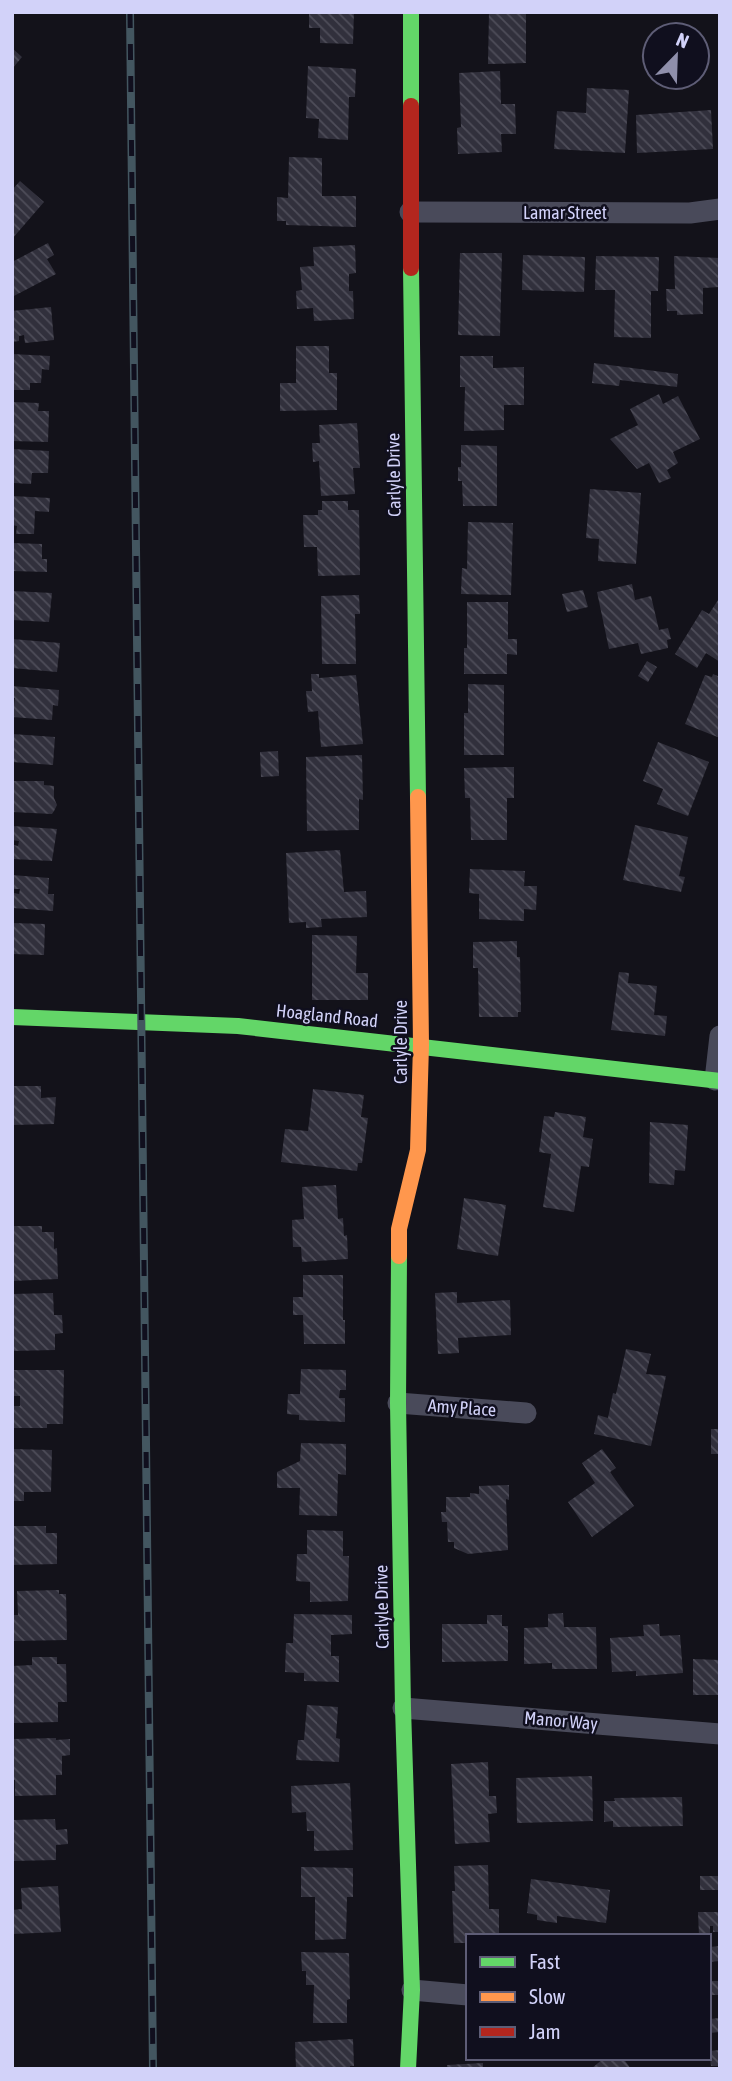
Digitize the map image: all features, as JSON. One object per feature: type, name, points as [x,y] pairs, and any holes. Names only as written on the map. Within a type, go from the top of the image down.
[{"type":"street","name":"Carlyle Drive","points":[[408,2069],[412,1990],[403,1708],[398,1403],[399,1229],[418,1150],[421,1045],[410,212],[411,12]]},
{"type":"street","name":"Lamar Street","points":[[410,212],[690,213],[720,209]]},
{"type":"street","name":"Hoagland Road","points":[[12,1017],[238,1026],[718,1080]]},
{"type":"street","points":[[718,1080],[720,1036]]},
{"type":"street","name":"Amy Place","points":[[398,1403],[526,1413]]},
{"type":"street","name":"Manor Way","points":[[403,1708],[720,1734]]},
{"type":"street","points":[[412,1990],[466,1995]]},
{"type":"building","points":[[309,12],[354,12],[353,44],[320,43],[320,28],[309,28]]},
{"type":"building","points":[[489,12],[526,12],[526,63],[488,64]]},
{"type":"building","points":[[12,48],[22,57],[12,69]]},
{"type":"building","points":[[308,66],[356,69],[355,97],[349,97],[348,140],[318,138],[319,119],[306,118]]},
{"type":"building","points":[[500,71],[501,104],[515,104],[516,134],[501,134],[502,152],[458,154],[457,128],[461,127],[459,73]]},
{"type":"building","points":[[587,88],[629,90],[625,153],[554,149],[557,111],[586,113]]},
{"type":"building","points":[[711,110],[713,149],[637,153],[636,115]]},
{"type":"building","points":[[289,157],[322,158],[322,196],[356,196],[356,227],[286,225],[286,221],[277,221],[277,197],[288,198]]},
{"type":"building","points":[[20,181],[44,202],[12,239],[12,190]]},
{"type":"building","points":[[48,243],[54,255],[47,259],[56,274],[12,297],[12,262]]},
{"type":"building","points":[[355,245],[356,273],[349,274],[354,319],[314,321],[313,308],[297,309],[296,291],[302,290],[300,267],[314,266],[313,247]]},
{"type":"building","points":[[460,253],[502,253],[500,336],[458,335]]},
{"type":"building","points":[[523,255],[585,257],[584,292],[522,290]]},
{"type":"building","points":[[596,256],[659,257],[658,291],[651,291],[651,338],[614,337],[615,290],[595,290]]},
{"type":"building","points":[[674,256],[720,258],[720,287],[703,288],[703,314],[677,315],[677,311],[667,311],[666,289],[675,289]]},
{"type":"building","points":[[51,307],[54,340],[25,343],[24,335],[19,336],[19,341],[12,342],[12,311]]},
{"type":"building","points":[[296,346],[329,346],[329,373],[337,373],[337,410],[280,411],[280,383],[296,383]]},
{"type":"building","points":[[12,354],[50,356],[49,370],[42,369],[41,383],[30,383],[30,390],[13,390]]},
{"type":"building","points":[[460,356],[493,356],[493,368],[524,367],[524,405],[504,405],[504,430],[464,431],[465,387],[460,387]]},
{"type":"building","points":[[594,363],[678,374],[677,387],[620,380],[619,386],[592,383]]},
{"type":"building","points":[[659,394],[663,404],[678,396],[700,439],[673,452],[678,463],[667,470],[671,478],[659,483],[649,463],[637,469],[610,439],[638,425],[630,409]]},
{"type":"building","points":[[12,402],[39,403],[38,411],[49,411],[48,442],[12,441]]},
{"type":"building","points":[[357,423],[360,468],[353,468],[355,494],[321,496],[319,461],[313,462],[312,443],[320,443],[319,425]]},
{"type":"building","points":[[461,445],[497,446],[497,506],[463,506],[462,481],[458,481]]},
{"type":"building","points":[[12,449],[49,451],[48,473],[32,473],[31,484],[14,483]]},
{"type":"building","points":[[590,489],[641,493],[636,564],[598,561],[599,539],[586,538]]},
{"type":"building","points":[[12,496],[50,498],[49,512],[35,511],[34,534],[16,534],[17,526],[12,525]]},
{"type":"building","points":[[322,501],[348,501],[348,510],[359,510],[360,575],[318,576],[317,547],[304,547],[303,515],[318,515],[318,510],[322,510]]},
{"type":"building","points":[[468,522],[513,523],[511,595],[461,594],[462,568],[467,569]]},
{"type":"building","points":[[12,543],[42,544],[42,559],[47,559],[47,572],[12,571]]},
{"type":"building","points":[[632,584],[635,600],[651,596],[659,630],[668,628],[671,639],[667,640],[668,648],[641,654],[638,643],[609,649],[597,592]]},
{"type":"building","points":[[583,590],[588,607],[567,612],[562,594]]},
{"type":"building","points":[[12,591],[52,593],[49,622],[12,620]]},
{"type":"building","points":[[359,595],[360,614],[355,614],[356,664],[322,664],[321,596]]},
{"type":"building","points":[[718,600],[720,662],[706,653],[697,668],[675,654],[702,610],[709,614]]},
{"type":"building","points":[[467,602],[508,602],[508,639],[517,639],[517,655],[507,654],[507,674],[464,674]]},
{"type":"building","points":[[12,639],[60,643],[57,672],[12,668]]},
{"type":"building","points":[[647,661],[657,667],[648,682],[638,676]]},
{"type":"building","points":[[311,674],[319,674],[319,678],[356,675],[363,744],[321,747],[318,711],[308,712],[306,691],[312,691]]},
{"type":"building","points":[[713,674],[720,677],[720,738],[685,724],[705,675],[712,677]]},
{"type":"building","points":[[468,684],[504,685],[504,755],[464,755],[464,713],[468,713]]},
{"type":"building","points":[[12,686],[59,690],[58,706],[53,705],[52,720],[12,717],[15,698],[12,698]]},
{"type":"building","points":[[12,734],[55,737],[53,765],[12,762]]},
{"type":"building","points":[[658,742],[709,762],[688,816],[657,804],[663,789],[643,781]]},
{"type":"building","points":[[278,751],[279,776],[261,777],[260,752]]},
{"type":"building","points":[[362,755],[363,800],[359,799],[359,830],[307,831],[306,757]]},
{"type":"building","points":[[514,767],[514,798],[507,798],[507,840],[471,840],[470,798],[465,798],[464,768]]},
{"type":"building","points":[[12,781],[44,781],[44,785],[54,786],[57,805],[52,814],[12,812]]},
{"type":"building","points":[[635,825],[688,837],[679,876],[685,877],[681,892],[623,880]]},
{"type":"building","points":[[12,826],[57,829],[52,861],[13,859],[14,845],[18,846],[19,841],[12,840]]},
{"type":"building","points":[[340,850],[344,892],[366,891],[367,917],[321,919],[322,927],[306,928],[306,922],[289,923],[286,853]]},
{"type":"building","points":[[470,869],[525,871],[524,886],[537,886],[536,910],[524,909],[524,921],[479,919],[479,894],[469,893]]},
{"type":"building","points":[[12,875],[49,878],[48,894],[54,894],[53,911],[13,908],[14,893],[19,894],[20,889],[12,889]]},
{"type":"building","points":[[12,923],[45,924],[44,955],[12,954]]},
{"type":"building","points":[[312,935],[357,936],[356,973],[368,973],[368,1000],[312,1000]]},
{"type":"building","points":[[517,941],[521,1012],[518,1012],[518,1017],[479,1017],[478,968],[473,968],[473,942]]},
{"type":"building","points":[[619,972],[629,973],[628,983],[657,986],[654,1015],[667,1016],[665,1036],[611,1030]]},
{"type":"building","points":[[12,1086],[41,1086],[41,1098],[56,1097],[54,1124],[12,1125]]},
{"type":"building","points":[[313,1089],[364,1095],[361,1117],[368,1118],[362,1163],[358,1163],[357,1171],[281,1162],[285,1129],[308,1131]]},
{"type":"building","points":[[555,1112],[586,1117],[583,1137],[593,1139],[589,1167],[581,1166],[574,1212],[543,1207],[551,1154],[539,1152],[544,1116],[554,1117]]},
{"type":"building","points":[[650,1122],[688,1125],[685,1171],[675,1170],[674,1185],[649,1183]]},
{"type":"building","points":[[336,1185],[338,1219],[343,1218],[348,1259],[302,1262],[301,1247],[293,1247],[292,1220],[304,1219],[302,1187]]},
{"type":"building","points":[[464,1198],[506,1205],[498,1256],[457,1249]]},
{"type":"building","points":[[12,1226],[42,1226],[42,1232],[54,1232],[58,1279],[12,1281]]},
{"type":"building","points":[[303,1275],[343,1275],[345,1344],[304,1344],[303,1315],[293,1315],[293,1297],[303,1297]]},
{"type":"building","points":[[457,1292],[457,1303],[510,1300],[511,1335],[458,1338],[459,1353],[438,1354],[435,1293]]},
{"type":"building","points":[[53,1293],[54,1315],[62,1315],[63,1333],[55,1334],[55,1350],[12,1351],[12,1294]]},
{"type":"building","points":[[626,1349],[651,1354],[646,1374],[666,1376],[651,1446],[594,1434],[598,1415],[608,1418]]},
{"type":"building","points":[[301,1369],[346,1370],[346,1390],[340,1390],[339,1398],[345,1398],[345,1422],[299,1420],[299,1415],[287,1414],[288,1394],[300,1394]]},
{"type":"building","points":[[12,1370],[64,1370],[63,1424],[47,1424],[47,1428],[12,1428],[12,1406],[20,1406],[20,1396],[12,1396]]},
{"type":"building","points":[[711,1429],[720,1429],[720,1454],[711,1454]]},
{"type":"building","points":[[301,1443],[346,1444],[346,1475],[338,1474],[337,1516],[299,1515],[300,1488],[277,1488],[277,1472],[300,1461]]},
{"type":"building","points":[[12,1449],[52,1450],[51,1492],[24,1492],[24,1501],[12,1501]]},
{"type":"building","points":[[602,1449],[616,1468],[610,1472],[634,1506],[592,1537],[568,1502],[595,1483],[582,1463]]},
{"type":"building","points":[[509,1485],[509,1500],[506,1499],[508,1550],[468,1554],[454,1548],[454,1542],[448,1542],[447,1522],[442,1522],[441,1512],[446,1512],[446,1497],[470,1497],[470,1493],[479,1494],[479,1486]]},
{"type":"building","points":[[12,1526],[46,1526],[46,1533],[57,1533],[57,1564],[12,1565]]},
{"type":"building","points":[[307,1530],[343,1531],[343,1556],[349,1556],[348,1601],[310,1602],[310,1582],[296,1581],[297,1554],[307,1554]]},
{"type":"building","points":[[59,1590],[59,1594],[66,1594],[67,1640],[12,1641],[12,1615],[18,1615],[17,1591]]},
{"type":"building","points":[[563,1613],[564,1627],[596,1627],[597,1669],[552,1669],[552,1663],[524,1664],[524,1628],[548,1627],[548,1614]]},
{"type":"building","points":[[294,1614],[352,1615],[352,1634],[331,1635],[331,1656],[339,1656],[339,1682],[304,1681],[304,1673],[285,1672],[286,1643],[293,1643]]},
{"type":"building","points":[[487,1615],[502,1615],[502,1626],[508,1626],[508,1661],[442,1662],[442,1624],[487,1624]]},
{"type":"building","points":[[659,1624],[660,1636],[680,1635],[683,1673],[636,1676],[636,1671],[612,1672],[610,1638],[644,1636],[643,1625]]},
{"type":"building","points":[[32,1657],[57,1657],[57,1664],[66,1664],[67,1702],[58,1702],[58,1722],[14,1723],[12,1666],[32,1665]]},
{"type":"building","points":[[693,1659],[720,1660],[720,1695],[693,1695]]},
{"type":"building","points":[[307,1705],[338,1707],[336,1738],[340,1739],[339,1762],[296,1760],[298,1740],[304,1740]]},
{"type":"building","points":[[12,1739],[70,1739],[70,1755],[62,1756],[62,1775],[56,1775],[56,1795],[15,1796],[15,1780],[12,1780]]},
{"type":"building","points":[[488,1762],[489,1796],[496,1796],[497,1813],[488,1814],[490,1842],[455,1844],[451,1764]]},
{"type":"building","points":[[592,1776],[593,1821],[517,1823],[516,1778]]},
{"type":"building","points":[[350,1783],[353,1850],[314,1851],[314,1831],[307,1831],[306,1812],[292,1813],[291,1786]]},
{"type":"building","points":[[682,1797],[683,1826],[613,1827],[613,1821],[604,1822],[604,1801],[615,1801],[614,1798]]},
{"type":"building","points":[[55,1819],[56,1830],[67,1829],[68,1844],[56,1845],[56,1860],[12,1861],[13,1820]]},
{"type":"building","points":[[488,1865],[489,1909],[499,1909],[499,1934],[466,1934],[466,1943],[454,1943],[454,1866]]},
{"type":"building","points":[[301,1867],[353,1868],[353,1897],[347,1897],[346,1939],[315,1940],[315,1897],[301,1897]]},
{"type":"building","points":[[700,1876],[720,1876],[720,1890],[700,1890]]},
{"type":"building","points":[[531,1879],[610,1890],[606,1923],[557,1916],[557,1923],[537,1920],[537,1915],[527,1913]]},
{"type":"building","points":[[58,1886],[61,1932],[12,1934],[12,1910],[22,1909],[21,1888]]},
{"type":"building","points":[[698,1912],[720,1912],[720,1932],[713,1932],[713,1926],[710,1926],[710,1934],[699,1934]]},
{"type":"building","points":[[720,1946],[720,1961],[711,1962],[711,1947]]},
{"type":"building","points":[[301,1952],[349,1953],[350,1999],[347,2000],[347,2023],[313,2023],[314,1985],[306,1985]]},
{"type":"building","points":[[711,1981],[720,1981],[720,1995],[711,1995]]},
{"type":"building","points":[[720,2018],[720,2032],[711,2033],[711,2019]]},
{"type":"building","points":[[353,2039],[354,2066],[350,2066],[350,2069],[296,2069],[295,2042]]},
{"type":"building","points":[[720,2050],[720,2066],[711,2066],[711,2051]]},
{"type":"building","points":[[602,2060],[624,2060],[631,2069],[591,2069]]},
{"type":"building","points":[[483,2063],[483,2069],[447,2069],[447,2065]]},
{"type":"railway","points":[[130,12],[153,2069]]},
{"type":"traffic: fast","points":[[411,12],[411,106]]},
{"type":"traffic: fast","points":[[411,268],[418,797]]},
{"type":"traffic: fast","points":[[12,1017],[238,1026],[720,1081]]},
{"type":"traffic: fast","points":[[399,1256],[398,1403],[403,1708],[412,1990],[408,2069]]},
{"type":"traffic: slow","points":[[399,1256],[399,1229],[418,1150],[421,1045],[418,797]]},
{"type":"traffic: jam","points":[[411,106],[411,268]]}]
